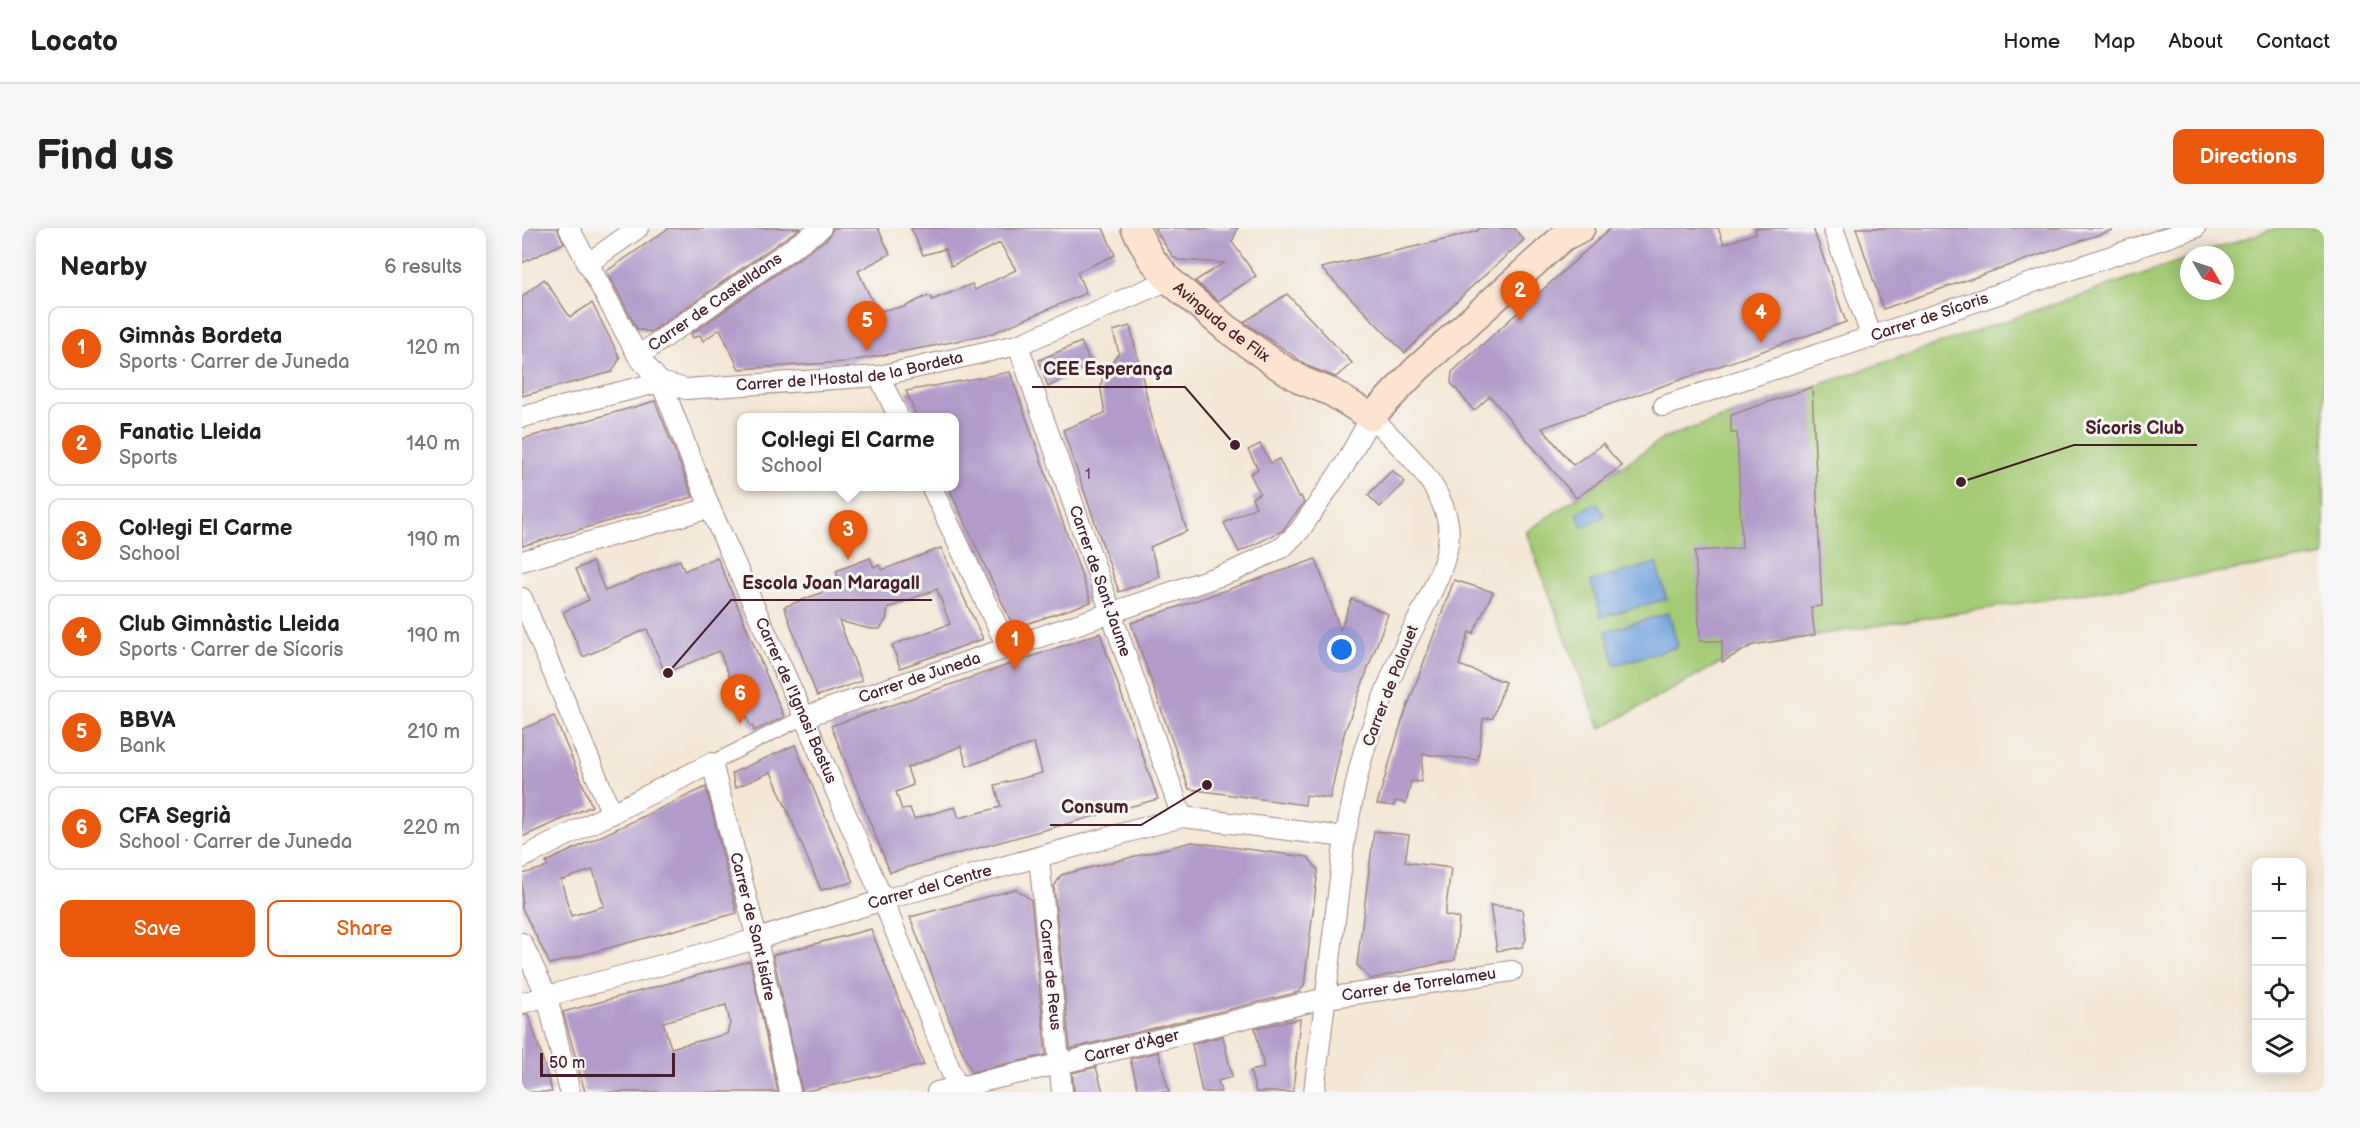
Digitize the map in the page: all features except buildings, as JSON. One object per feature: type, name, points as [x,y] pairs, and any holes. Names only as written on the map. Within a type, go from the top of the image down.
[{"type":"main road","name":"Avinguda de Flix","points":[[1135,228],[1151,258],[1169,280],[1227,329],[1277,365],[1304,381],[1330,392]]},
{"type":"main road","points":[[1330,392],[1371,417],[1406,381],[1562,238],[1581,228]]},
{"type":"main road","points":[[1330,392],[1358,394],[1384,391],[1406,381]]},
{"type":"street","name":"Carrer de l'Ignasi Bastus","points":[[568,228],[638,356],[660,382],[710,508],[883,900],[957,1087]]},
{"type":"street","points":[[587,264],[638,228]]},
{"type":"street","name":"Carrer de Castelldans","points":[[638,356],[821,228]]},
{"type":"street","points":[[1833,228],[1872,338]]},
{"type":"street","name":"Carrer de Sícoris","points":[[1664,406],[2195,228]]},
{"type":"street","name":"Carrer de l'Hostal de la Bordeta","points":[[522,417],[660,382],[686,389],[879,376],[1018,345],[1169,280]]},
{"type":"street","name":"Carrer de Sant Jaume","points":[[1018,345],[1182,817]]},
{"type":"street","points":[[879,376],[897,413]]},
{"type":"street","name":"Carrer de Juneda","points":[[522,858],[804,717],[1234,571],[1283,547],[1300,530],[1344,466],[1371,417]]},
{"type":"street","name":"Carrer de Palauet","points":[[1314,1092],[1345,837],[1370,733],[1402,650],[1446,556],[1449,536],[1448,520],[1434,488],[1371,417]]},
{"type":"street","points":[[933,491],[1007,648]]},
{"type":"street","points":[[522,561],[710,508]]},
{"type":"street","points":[[522,597],[612,814]]},
{"type":"street","name":"Carrer de Sant Isidre","points":[[712,763],[757,939],[790,1092]]},
{"type":"street","name":"Carrer del Centre","points":[[522,1003],[757,939],[883,900],[1182,817],[1345,837]]},
{"type":"street","name":"Carrer de Reus","points":[[1039,857],[1062,1092]]},
{"type":"street","points":[[522,943],[546,996],[570,1092]]},
{"type":"street","name":"Carrer de Torrelameu","points":[[1326,998],[1512,971]]},
{"type":"street","name":"Carrer d'Àger","points":[[937,1092],[1326,998]]},
{"type":"green space","points":[[2276,228],[2324,228],[2324,556],[1753,645],[1600,729],[1526,532],[1664,438],[2180,261],[2180,300],[2234,300],[2234,246],[2223,246]]},
{"type":"water","points":[[1593,504],[1598,505],[1604,514],[1602,519],[1582,527],[1577,513]]},
{"type":"water","points":[[1656,563],[1667,599],[1601,617],[1591,581]]},
{"type":"water","points":[[1669,613],[1678,647],[1615,665],[1606,631]]},
{"type":"place","name":"Fanatic Lleida","points":[[1520,321]]},
{"type":"place","name":"Club Gimnàstic Lleida","points":[[1761,343]]},
{"type":"place","name":"BBVA","points":[[867,351]]},
{"type":"place","name":"CEE Esperança","points":[[1235,445]]},
{"type":"place","name":"Sícoris Club","points":[[1961,482]]},
{"type":"place","name":"Col·legi El Carme","points":[[848,560]]},
{"type":"place","name":"Gimnàs Bordeta","points":[[1015,670]]},
{"type":"place","name":"Escola Joan Maragall","points":[[668,673]]},
{"type":"place","name":"CFA Segrià","points":[[740,724]]},
{"type":"place","name":"Consum","points":[[1207,785]]}]
